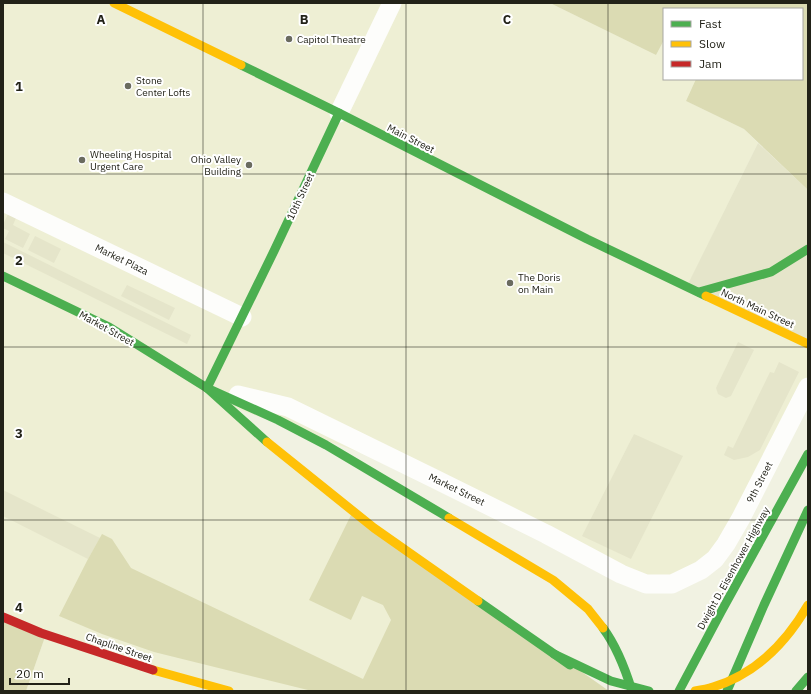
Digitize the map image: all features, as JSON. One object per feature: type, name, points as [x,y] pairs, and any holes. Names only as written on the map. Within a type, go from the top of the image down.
[{"type":"main road","name":"Main Street","points":[[114,3],[339,113],[587,239],[699,292]]},
{"type":"main road","name":"10th Street","points":[[207,388],[339,113]]},
{"type":"main road","points":[[699,292],[771,272],[808,249]]},
{"type":"main road","name":"Market Street","points":[[3,276],[109,327],[207,388],[271,446],[374,528],[603,687]]},
{"type":"main road","name":"North Main Street","points":[[699,292],[808,344]]},
{"type":"main road","points":[[207,388],[278,420],[326,445],[553,580],[588,609],[605,631],[620,656],[632,691]]},
{"type":"main road","name":"Dwight D. Eisenhower Highway","points":[[679,691],[724,605],[808,456]]},
{"type":"main road","points":[[727,691],[764,605],[808,510]]},
{"type":"main road","points":[[695,691],[722,685],[735,679],[763,660],[794,629],[803,616],[808,605]]},
{"type":"main road","name":"Chapline Street","points":[[3,618],[156,671],[229,691]]},
{"type":"main road","points":[[554,654],[611,681],[649,691]]},
{"type":"main road","points":[[796,691],[808,677]]},
{"type":"street","name":"10th Street","points":[[339,113],[392,3]]},
{"type":"street","name":"Market Plaza","points":[[3,202],[242,317]]},
{"type":"street","name":"9th Street","points":[[701,570],[715,559],[726,544],[741,518],[808,387]]},
{"type":"street","name":"Market Street","points":[[207,388],[288,407],[539,530],[621,574],[646,584],[672,584],[701,570]]},
{"type":"shaded area","points":[[3,3],[550,3],[656,55],[663,42],[663,80],[696,80],[686,101],[744,129],[758,143],[690,281],[808,335],[808,383],[715,559],[646,584],[441,481],[226,405],[586,691],[26,691],[46,634],[3,617]]},
{"type":"shaded area","points":[[550,3],[808,3],[808,190],[744,129],[686,101],[696,80],[803,80],[803,8],[663,8],[663,42],[656,55]]},
{"type":"shaded area","points":[[758,143],[808,190],[808,344],[687,286]]},
{"type":"shaded area","points":[[8,214],[16,218],[13,225],[30,234],[23,248],[5,239],[9,231],[3,228],[3,225]]},
{"type":"shaded area","points":[[35,236],[61,249],[54,263],[28,250]]},
{"type":"shaded area","points":[[3,242],[191,335],[187,344],[3,253]]},
{"type":"shaded area","points":[[127,285],[175,308],[169,320],[121,296]]},
{"type":"shaded area","points":[[738,342],[754,350],[731,396],[726,398],[718,394],[716,388]]},
{"type":"shaded area","points":[[779,362],[799,372],[760,450],[748,457],[734,460],[724,455],[728,446],[733,448],[770,372],[774,373]]},
{"type":"shaded area","points":[[634,434],[683,456],[631,559],[582,536]]},
{"type":"shaded area","points":[[3,490],[100,538],[88,559],[3,516]]},
{"type":"shaded area","points":[[353,511],[609,691],[312,691],[154,652],[102,634],[59,616],[102,534],[112,539],[131,568],[363,679],[391,620],[383,605],[362,596],[351,620],[309,600]]},
{"type":"shaded area","points":[[3,617],[46,634],[26,691],[3,691]]},
{"type":"traffic: fast","points":[[241,65],[587,239],[706,296]]},
{"type":"traffic: fast","points":[[207,388],[339,113]]},
{"type":"traffic: fast","points":[[699,292],[771,272],[808,249]]},
{"type":"traffic: fast","points":[[3,276],[109,327],[207,388],[267,442]]},
{"type":"traffic: fast","points":[[207,388],[278,420],[326,445],[449,518]]},
{"type":"traffic: fast","points":[[679,691],[808,454]]},
{"type":"traffic: fast","points":[[727,691],[764,605],[808,510]]},
{"type":"traffic: fast","points":[[478,601],[570,665]]},
{"type":"traffic: fast","points":[[603,628],[620,658],[632,691]]},
{"type":"traffic: fast","points":[[554,654],[611,681],[649,691]]},
{"type":"traffic: fast","points":[[796,691],[808,677]]},
{"type":"traffic: slow","points":[[114,3],[241,65]]},
{"type":"traffic: slow","points":[[706,296],[808,344]]},
{"type":"traffic: slow","points":[[267,442],[374,528],[478,601]]},
{"type":"traffic: slow","points":[[449,518],[553,580],[588,609],[603,628]]},
{"type":"traffic: slow","points":[[695,691],[711,688],[729,681],[756,665],[780,644],[808,605]]},
{"type":"traffic: slow","points":[[153,670],[229,691]]},
{"type":"traffic: jam","points":[[3,617],[41,633],[153,670]]},
{"type":"place","name":"Capitol Theatre","points":[[289,39]]},
{"type":"place","name":"Stone Center Lofts","points":[[128,86]]},
{"type":"place","name":"Wheeling Hospital Urgent Care","points":[[82,160]]},
{"type":"place","name":"Ohio Valley Building","points":[[249,165]]},
{"type":"place","name":"The Doris on Main","points":[[510,283]]}]
